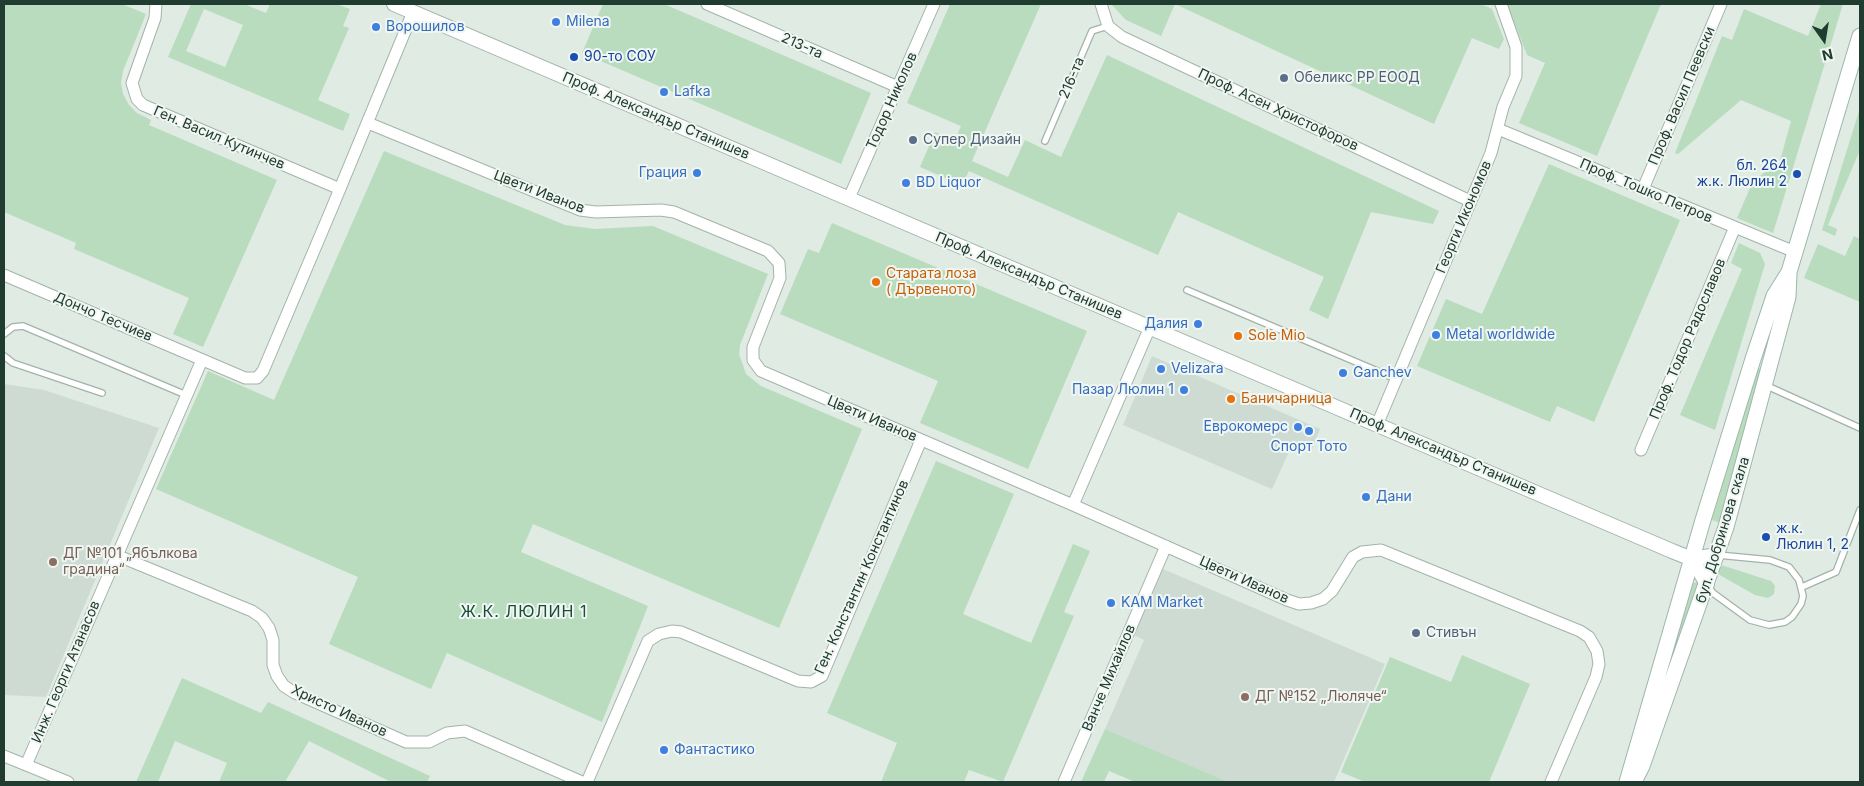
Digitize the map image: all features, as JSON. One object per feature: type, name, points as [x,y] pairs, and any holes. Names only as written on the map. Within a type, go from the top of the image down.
[{"type":"main road","name":"бул. Добринова скала","points":[[1634,782],[1642,766],[1717,555],[1788,297],[1789,272],[1794,252],[1860,36]]},
{"type":"main road","name":"бул. Добринова скала","points":[[1627,782],[1630,765],[1756,350],[1774,296],[1789,272]]},
{"type":"street","name":"Ген. Васил Кутинчев","points":[[156,4],[155,18],[133,74],[132,83],[137,99],[151,108],[340,189]]},
{"type":"street","name":"Проф. Александър Станишев","points":[[394,4],[1692,559]]},
{"type":"street","name":"213-та","points":[[707,4],[898,87]]},
{"type":"street","name":"Тодор Николов","points":[[848,198],[934,4]]},
{"type":"street","points":[[1101,4],[1108,26]]},
{"type":"street","name":"Георги Икономов","points":[[1377,424],[1491,153],[1503,107],[1516,76],[1518,61],[1516,47],[1501,4]]},
{"type":"street","name":"Проф. Васил Пеевски","points":[[1643,189],[1721,4]]},
{"type":"street","points":[[202,360],[250,380],[261,375],[413,12]]},
{"type":"street","name":"Проф. Асен Христофоров","points":[[1108,26],[1122,37],[1470,202]]},
{"type":"street","name":"Цвети Иванов","points":[[368,123],[580,210],[596,212],[662,210],[674,212],[768,251],[778,263],[780,278],[752,354],[756,366],[767,375],[1073,505],[1299,604],[1323,599],[1332,591],[1353,557],[1371,550],[1381,550],[1580,631],[1589,637],[1597,651],[1599,664],[1596,677],[1551,782]]},
{"type":"street","name":"Проф. Тошко Петров","points":[[1498,129],[1794,252]]},
{"type":"street","name":"Проф. Тодор Радославов","points":[[1641,450],[1735,228]]},
{"type":"street","name":"Дончо Тесчиев","points":[[4,275],[202,360]]},
{"type":"street","points":[[1073,505],[1150,328]]},
{"type":"street","name":"Инж. Георги Атанасов","points":[[26,765],[202,360]]},
{"type":"street","name":"Ген. Константин Константинов","points":[[588,782],[648,641],[659,634],[672,631],[681,632],[798,681],[811,682],[822,676],[921,440]]},
{"type":"street","name":"Ванче Михайлов","points":[[1064,782],[1166,546]]},
{"type":"street","name":"Христо Иванов","points":[[116,555],[252,611],[262,618],[273,640],[273,664],[277,676],[284,686],[295,693],[406,742],[429,742],[447,733],[465,731],[582,782]]},
{"type":"street","points":[[1707,584],[1692,559],[1717,555]]},
{"type":"street","points":[[4,756],[68,782]]},
{"type":"lane","name":"216-та","points":[[1045,141],[1092,31],[1108,26]]},
{"type":"lane","points":[[1187,290],[1396,379]]},
{"type":"lane","points":[[4,334],[13,327],[23,326],[186,395]]},
{"type":"lane","points":[[4,356],[13,363],[102,393]]},
{"type":"lane","points":[[1765,385],[1860,428]]},
{"type":"lane","points":[[1802,587],[1836,572],[1860,510]]},
{"type":"lane","points":[[1707,584],[1713,593],[1750,620],[1769,625],[1785,622],[1792,617],[1801,604],[1802,587],[1795,573],[1781,564],[1770,560],[1717,555]]},
{"type":"shaded area","name":"Пазар Люлин 1","points":[[1152,356],[1320,429],[1312,449],[1294,441],[1272,489],[1123,425]]},
{"type":"shaded area","name":"ДГ №101 „Ябълкова градина“","points":[[4,384],[44,390],[159,428],[46,697],[4,695]]},
{"type":"shaded area","name":"ДГ №152 „Люляче“","points":[[1163,569],[1385,664],[1334,782],[1229,782],[1105,729],[1144,640],[1134,635]]},
{"type":"green space","points":[[4,4],[122,4],[146,14],[123,71],[121,83],[123,94],[129,105],[137,113],[151,120],[149,125],[277,180],[203,347],[173,334],[189,298],[74,249],[76,243],[4,212]]},
{"type":"green space","points":[[191,4],[244,4],[266,13],[270,4],[336,4],[350,9],[343,26],[349,28],[318,100],[350,114],[343,131],[168,57]],"holes":[[[204,9],[243,25],[225,67],[186,51]]]},
{"type":"green space","points":[[603,4],[664,4],[871,93],[841,164],[582,53]]},
{"type":"green space","points":[[950,4],[1041,4],[972,161],[1008,177],[1025,140],[1061,157],[1107,55],[1439,211],[1433,224],[1371,212],[1328,319],[1309,310],[1324,277],[1178,212],[1158,255],[969,171],[962,185],[920,167],[935,132],[955,140],[961,126],[907,103]]},
{"type":"green space","points":[[1111,4],[1175,4],[1161,36],[1126,20]]},
{"type":"green space","points":[[1175,4],[1481,4],[1492,9],[1504,39],[1499,49],[1472,38],[1434,124]]},
{"type":"green space","points":[[1507,4],[1661,4],[1597,156],[1519,123],[1545,63],[1527,55]]},
{"type":"green space","points":[[1821,4],[1843,4],[1773,233],[1737,218],[1753,181],[1780,161],[1791,121],[1741,100],[1678,154],[1675,153],[1722,36],[1732,40],[1744,9],[1808,36]]},
{"type":"green space","points":[[1860,108],[1860,150],[1828,225],[1837,229],[1835,236],[1822,230]]},
{"type":"green space","points":[[384,151],[565,225],[595,229],[653,226],[768,274],[740,345],[739,354],[746,374],[761,386],[862,429],[779,628],[533,524],[521,552],[648,606],[602,722],[447,653],[431,689],[329,644],[358,577],[156,489],[208,371],[274,400]]},
{"type":"green space","points":[[1549,164],[1680,220],[1594,422],[1557,406],[1550,422],[1417,366],[1446,299],[1482,314]]},
{"type":"green space","points":[[832,223],[1087,331],[1028,469],[920,423],[938,381],[780,314],[808,249],[819,253]]},
{"type":"green space","points":[[1854,236],[1860,239],[1860,302],[1804,278],[1818,244],[1845,256]]},
{"type":"green space","points":[[1739,243],[1760,253],[1765,264],[1715,430],[1680,415],[1742,269],[1731,263]]},
{"type":"green space","points":[[1758,368],[1762,369],[1721,523],[1712,520]]},
{"type":"green space","points":[[936,461],[1014,494],[963,614],[1031,643],[1073,544],[1090,551],[1064,612],[1074,616],[1003,782],[969,770],[964,782],[881,782],[897,743],[827,713]]},
{"type":"green space","points":[[1721,565],[1771,581],[1775,586],[1774,594],[1768,598],[1755,595],[1718,574]]},
{"type":"green space","points":[[1693,583],[1699,583],[1647,733]]},
{"type":"green space","points":[[1462,655],[1530,684],[1489,782],[1365,782],[1341,772],[1390,657],[1451,682]]},
{"type":"green space","points":[[182,678],[261,713],[268,702],[430,776],[427,782],[391,782],[309,741],[285,782],[219,782],[227,763],[175,741],[158,782],[136,782]]},
{"type":"green space","points":[[1105,729],[1229,782],[1135,782],[1109,771],[1104,782],[1081,782]]},
{"type":"place","name":"Milena","points":[[556,22]]},
{"type":"place","name":"Ворошилов","points":[[376,27]]},
{"type":"place","name":"90-то СОУ","points":[[574,57]]},
{"type":"place","name":"Обеликс РР ЕООД","points":[[1284,78]]},
{"type":"place","name":"Lafka","points":[[664,92]]},
{"type":"place","name":"Супер Дизайн","points":[[913,140]]},
{"type":"place","name":"Грация","points":[[697,173]]},
{"type":"place","name":"бл. 264 ж.к. Люлин 2","points":[[1797,174]]},
{"type":"place","name":"BD Liquor","points":[[906,183]]},
{"type":"place","name":"Старата лоза ( Дървеното)","points":[[876,282]]},
{"type":"place","name":"Далия","points":[[1198,324]]},
{"type":"place","name":"Metal worldwide","points":[[1436,335]]},
{"type":"place","name":"Sole Mio","points":[[1238,336]]},
{"type":"place","name":"Velizara","points":[[1161,369]]},
{"type":"place","name":"Ganchev","points":[[1343,373]]},
{"type":"place","name":"Пазар Люлин 1","points":[[1184,390]]},
{"type":"place","name":"Баничарница","points":[[1231,399]]},
{"type":"place","name":"Еврокомерс","points":[[1298,427]]},
{"type":"place","name":"Спорт Тото","points":[[1309,431]]},
{"type":"place","name":"Дани","points":[[1366,497]]},
{"type":"place","name":"ж.к. Люлин 1, 2","points":[[1766,537]]},
{"type":"place","name":"ДГ №101 „Ябълкова градина“","points":[[53,562]]},
{"type":"place","name":"KAM Market","points":[[1111,603]]},
{"type":"place","name":"Стивън","points":[[1416,633]]},
{"type":"place","name":"ДГ №152 „Люляче“","points":[[1245,697]]},
{"type":"place","name":"Фантастико","points":[[664,750]]},
{"type":"district","name":"Ж.К. ЛЮЛИН 1","points":[[524,612]]}]
